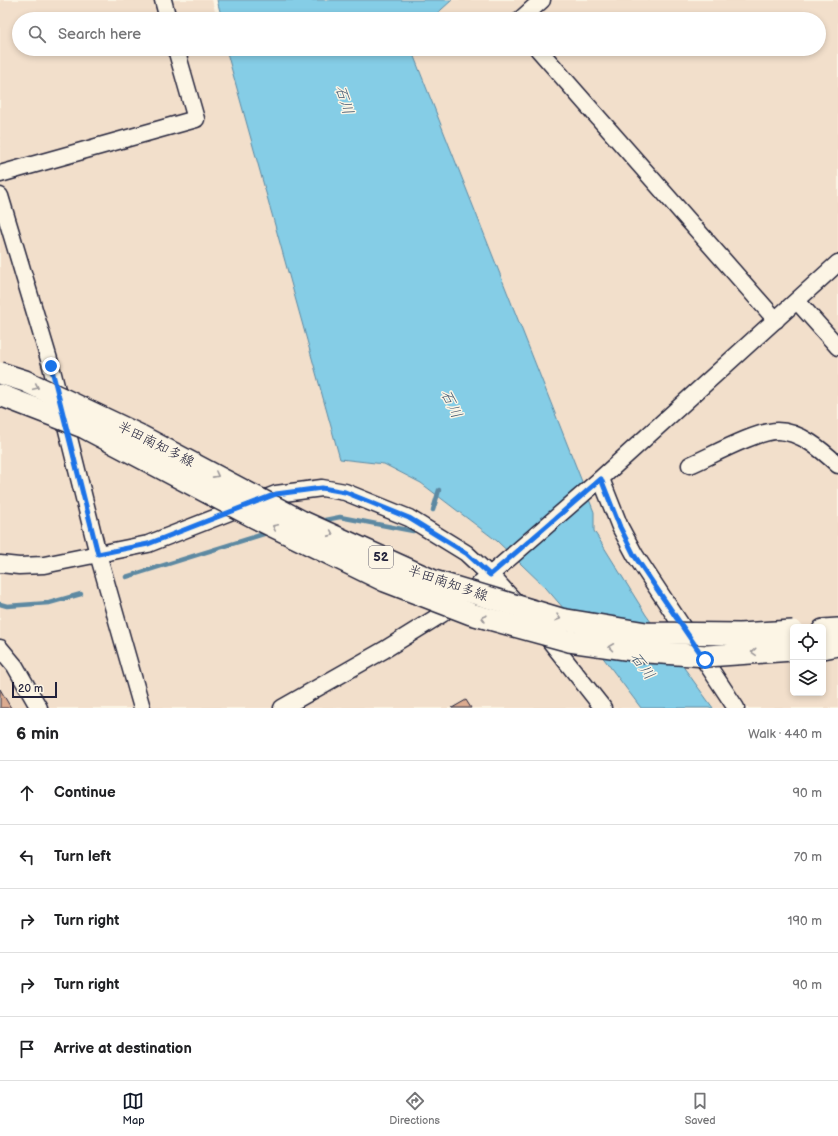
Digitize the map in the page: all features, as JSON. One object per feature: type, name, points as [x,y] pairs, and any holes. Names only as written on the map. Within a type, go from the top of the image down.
[{"type":"main road","name":"半田南知多線","points":[[0,373],[25,381],[139,435],[301,521],[434,581],[561,619],[646,633],[740,634],[790,631]]},
{"type":"main road","name":"半田南知多線","points":[[0,395],[83,427],[254,517],[385,581],[471,614],[569,641],[647,652],[707,656],[790,650]]},
{"type":"main road","points":[[826,630],[838,629]]},
{"type":"main road","points":[[826,647],[838,645]]},
{"type":"street","points":[[163,0],[166,12]]},
{"type":"street","points":[[529,12],[542,0]]},
{"type":"street","points":[[0,174],[196,118],[178,56]]},
{"type":"street","points":[[544,56],[776,320]]},
{"type":"street","points":[[0,196],[51,366],[98,554],[142,708]]},
{"type":"street","points":[[282,708],[384,650],[442,614],[492,574],[600,480],[838,263]]},
{"type":"street","points":[[797,301],[838,347]]},
{"type":"street","points":[[690,465],[758,435],[777,431],[798,435],[838,465]]},
{"type":"street","points":[[600,480],[634,555],[736,708]]},
{"type":"street","points":[[0,564],[18,566],[44,565],[148,544],[276,494],[322,488],[345,492],[409,518],[466,553],[492,574],[553,644],[603,708]]},
{"type":"street","points":[[0,648],[15,666],[39,708]]},
{"type":"shaded area","points":[[0,0],[212,0],[215,12],[12,12],[12,56],[228,56],[340,459],[384,464],[421,483],[497,541],[546,588],[583,631],[641,708],[0,708]]},
{"type":"shaded area","points":[[451,0],[838,0],[838,708],[713,708],[646,615],[593,531],[594,512],[414,56],[826,56],[826,12],[438,12]]},
{"type":"water","points":[[217,0],[452,0],[439,12],[220,12]]},
{"type":"water","name":"石川","points":[[228,56],[414,56],[594,512],[594,531],[646,615],[713,708],[641,708],[583,631],[546,588],[497,541],[421,483],[384,464],[340,459]]},
{"type":"building","points":[[0,689],[11,708],[0,708]]},
{"type":"building","points":[[466,700],[471,708],[452,708]]},
{"type":"waterway","points":[[433,510],[439,490]]},
{"type":"waterway","points":[[320,521],[340,517],[413,531]]},
{"type":"waterway","points":[[126,577],[270,532]]},
{"type":"waterway","points":[[0,604],[7,606],[49,603],[81,594]]},
{"type":"route","points":[[51,366],[98,554],[148,544],[276,494],[322,488],[345,492],[371,501],[409,518],[466,553],[490,575],[601,479],[620,527],[634,555],[705,660]]}]
